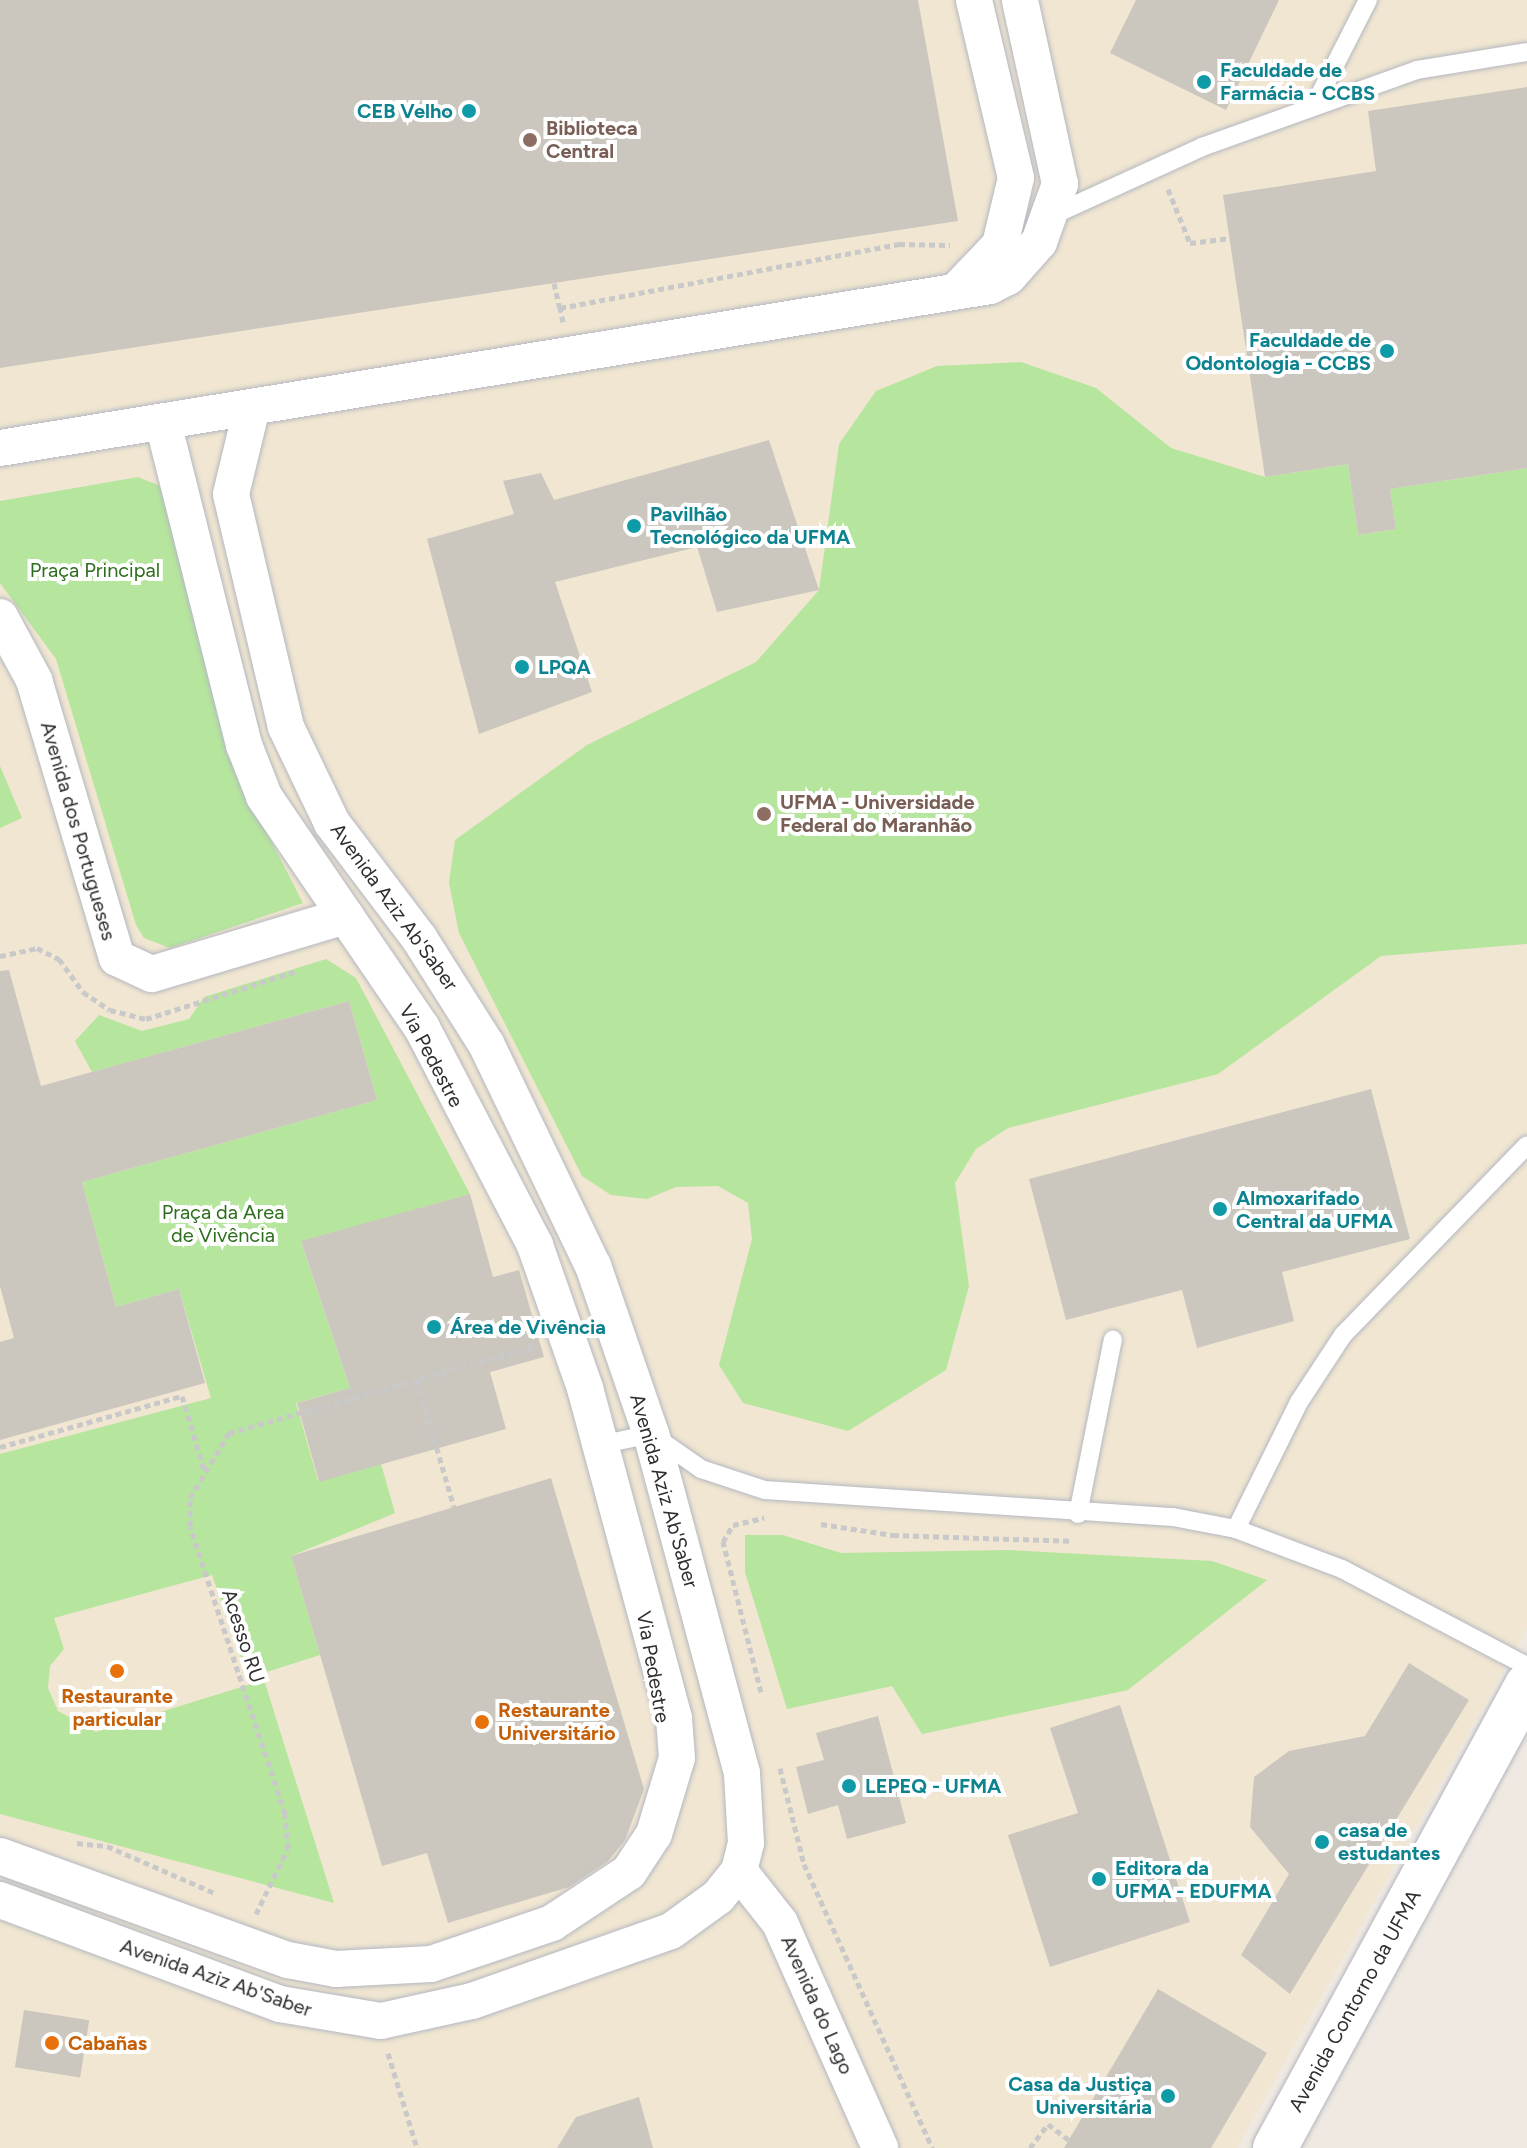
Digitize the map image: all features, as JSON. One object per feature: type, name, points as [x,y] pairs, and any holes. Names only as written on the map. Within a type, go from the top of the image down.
[{"type":"main road","name":"Avenida Contorno da UFMA","points":[[1275,2148],[1527,1685]]},
{"type":"street","points":[[952,293],[1000,245],[1016,178],[974,0]]},
{"type":"street","points":[[0,448],[952,293],[1008,277],[1053,215],[1057,149],[1020,0]]},
{"type":"street","name":"Avenida Aziz Ab'Saber","points":[[0,1900],[280,2004],[381,2021],[472,2001],[671,1931],[699,1914],[739,1871],[749,1813],[742,1773],[651,1434],[593,1266],[486,1044],[419,938],[332,823],[286,727],[235,525],[232,467],[252,407]]},
{"type":"street","name":"Avenida Aziz Ab'Saber","points":[[0,1856],[288,1960],[336,1969],[387,1970],[468,1955],[591,1902],[629,1872],[654,1834],[677,1758],[674,1718],[567,1330],[494,1161],[422,1028],[290,841],[244,745],[163,422]]},
{"type":"street","name":"Avenida dos Portugueses","points":[[0,617],[34,680],[117,958],[152,974],[345,916]]},
{"type":"street","points":[[290,841],[332,823]]},
{"type":"street","name":"Avenida do Lago","points":[[739,1871],[780,1923],[880,2148]]},
{"type":"lane","points":[[1314,106],[1368,0]]},
{"type":"lane","points":[[1053,215],[1159,166],[1417,70],[1527,52]]},
{"type":"lane","points":[[1236,1529],[1299,1402],[1343,1335],[1527,1145]]},
{"type":"lane","points":[[1078,1514],[1113,1339]]},
{"type":"lane","points":[[600,1445],[651,1434],[701,1469],[765,1490],[1236,1529],[1342,1569],[1527,1666]]},
{"type":"path","points":[[1159,166],[1190,243],[1229,238]]},
{"type":"path","points":[[560,308],[899,244],[941,248],[964,240]]},
{"type":"path","points":[[554,283],[571,355]]},
{"type":"path","name":"Acesso RU","points":[[252,1922],[288,1848],[286,1825],[190,1527],[190,1498],[229,1433],[549,1343],[567,1330]]},
{"type":"path","points":[[417,1380],[454,1507]]},
{"type":"path","points":[[0,1447],[182,1396],[205,1473]]},
{"type":"path","points":[[766,1711],[723,1542],[733,1525],[771,1516]]},
{"type":"path","points":[[817,1523],[893,1535],[1085,1542]]},
{"type":"path","points":[[777,1757],[804,1864],[932,2148]]},
{"type":"path","points":[[63,1842],[107,1846],[207,1886],[229,1904]]},
{"type":"path","points":[[241,1913],[252,1922],[265,1926]]},
{"type":"path","points":[[374,2049],[387,2051],[417,2148]]},
{"type":"path","points":[[1030,2148],[1048,2124],[1069,2140]]},
{"type":"shaded area","name":"UFMA - Universidade Federal do Maranhão","points":[[0,0],[1527,0],[1527,1628],[1237,2148],[0,2148]]},
{"type":"green space","points":[[1021,362],[1096,388],[1171,448],[1265,477],[1348,464],[1358,535],[1396,529],[1390,489],[1527,468],[1527,944],[1381,956],[1218,1074],[1008,1128],[976,1149],[955,1183],[969,1286],[946,1370],[848,1431],[743,1403],[719,1365],[752,1239],[748,1203],[718,1186],[676,1187],[647,1199],[611,1195],[582,1176],[459,933],[449,883],[455,840],[587,745],[756,662],[819,590],[839,444],[876,391],[937,366]]},
{"type":"green space","name":"Praça Principal","points":[[138,477],[160,486],[240,781],[303,903],[170,948],[144,938],[136,925],[56,659],[0,583],[0,501]]},
{"type":"green space","points":[[0,766],[22,818],[0,828]]},
{"type":"green space","name":"Praça da Area de Vivência","points":[[326,959],[356,978],[470,1194],[301,1242],[350,1388],[296,1403],[318,1481],[381,1464],[395,1513],[291,1556],[320,1655],[248,1678],[212,1575],[54,1618],[64,1649],[50,1666],[48,1688],[58,1711],[96,1732],[264,1680],[334,1903],[0,1814],[0,1454],[211,1398],[179,1289],[116,1307],[82,1182],[377,1100],[349,1001],[92,1072],[75,1041],[99,1015],[142,1031],[189,1019],[204,997]]},
{"type":"green space","points":[[745,1535],[783,1535],[841,1553],[1008,1550],[1212,1561],[1267,1580],[1128,1690],[922,1734],[892,1686],[787,1709],[745,1572]]},
{"type":"building","name":"CEB Velho","points":[[0,0],[918,0],[958,221],[0,368]]},
{"type":"building","name":"Faculdade de Farmácia - CCBS","points":[[1136,0],[1279,0],[1226,110],[1110,53]]},
{"type":"building","name":"Faculdade de Odontologia - CCBS","points":[[1527,87],[1527,468],[1390,489],[1396,529],[1358,535],[1348,464],[1265,477],[1223,195],[1376,171],[1368,111]]},
{"type":"building","name":"Pavilhão Tecnológico da UFMA","points":[[769,440],[819,590],[717,612],[697,547],[555,582],[592,692],[479,734],[427,539],[514,514],[503,481],[541,473],[554,500]]},
{"type":"building","points":[[9,970],[41,1086],[349,1001],[377,1100],[82,1182],[116,1307],[179,1289],[205,1383],[0,1440],[0,1342],[14,1338],[0,1286],[0,971]]},
{"type":"building","name":"Almoxarifado Central da UFMA","points":[[1371,1089],[1410,1239],[1282,1272],[1294,1321],[1197,1348],[1182,1290],[1066,1320],[1029,1179]]},
{"type":"building","name":"Área de Vivência","points":[[470,1194],[493,1277],[519,1270],[544,1357],[490,1372],[506,1429],[319,1482],[297,1403],[350,1388],[301,1241]]},
{"type":"building","name":"Restaurante Universitário","points":[[551,1478],[644,1789],[625,1840],[608,1861],[569,1887],[448,1923],[427,1853],[382,1866],[291,1556]]},
{"type":"building","name":"casa de estudantes","points":[[1409,1663],[1469,1700],[1290,1994],[1241,1955],[1289,1874],[1250,1827],[1254,1777],[1289,1751],[1365,1736]]},
{"type":"building","name":"Editora da UFMA - EDUFMA","points":[[1120,1705],[1190,1922],[1050,1967],[1008,1835],[1078,1813],[1050,1728]]},
{"type":"building","name":"LEPEQ - UFMA","points":[[878,1716],[906,1823],[847,1839],[838,1805],[808,1814],[796,1767],[824,1760],[816,1733]]},
{"type":"building","name":"Casa da Justiça Universitária","points":[[1158,1989],[1267,2053],[1211,2148],[1064,2148]]},
{"type":"building","name":"Cabañas","points":[[24,2010],[89,2020],[80,2078],[15,2067]]},
{"type":"building","points":[[639,2097],[653,2148],[557,2148],[576,2117]]},
{"type":"place","name":"Faculdade de Farmácia - CCBS","points":[[1204,82]]},
{"type":"place","name":"CEB Velho","points":[[469,111]]},
{"type":"place","name":"Biblioteca Central","points":[[530,140]]},
{"type":"place","name":"Faculdade de Odontologia - CCBS","points":[[1387,351]]},
{"type":"place","name":"Pavilhão Tecnológico da UFMA","points":[[634,526]]},
{"type":"place","name":"LPQA","points":[[522,667]]},
{"type":"place","name":"UFMA - Universidade Federal do Maranhão","points":[[764,814]]},
{"type":"place","name":"Almoxarifado Central da UFMA","points":[[1220,1209]]},
{"type":"place","name":"Área de Vivência","points":[[434,1327]]},
{"type":"place","name":"Restaurante particular","points":[[117,1671]]},
{"type":"place","name":"Restaurante Universitário","points":[[482,1722]]},
{"type":"place","name":"LEPEQ - UFMA","points":[[849,1786]]},
{"type":"place","name":"casa de estudantes","points":[[1322,1842]]},
{"type":"place","name":"Editora da UFMA - EDUFMA","points":[[1099,1879]]},
{"type":"place","name":"Cabañas","points":[[52,2043]]},
{"type":"place","name":"Casa da Justiça Universitária","points":[[1168,2096]]}]
